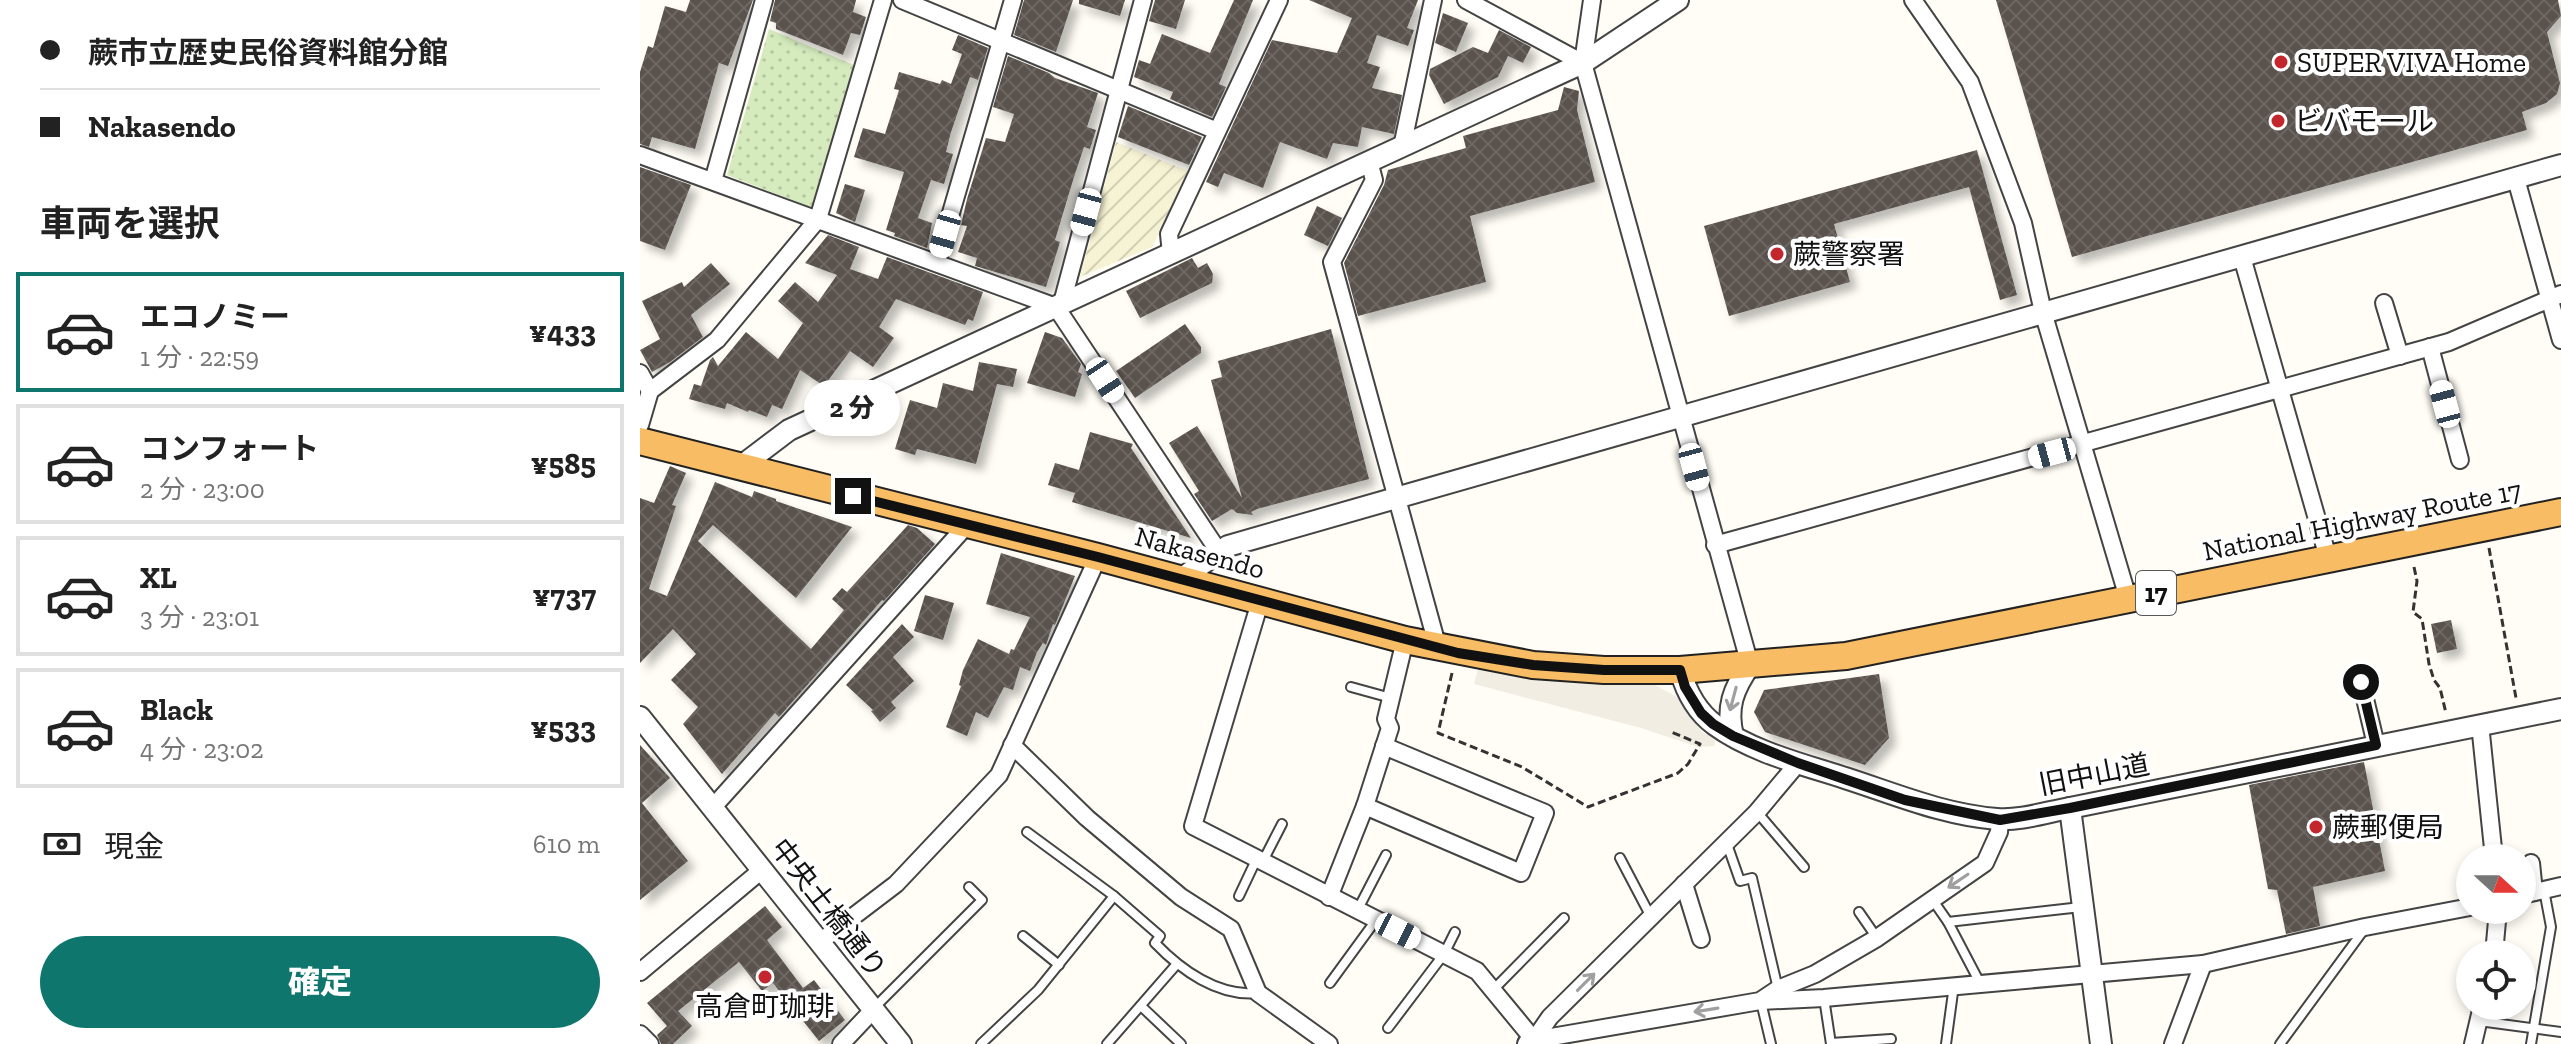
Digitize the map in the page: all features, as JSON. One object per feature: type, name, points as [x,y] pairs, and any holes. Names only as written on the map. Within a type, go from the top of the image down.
[{"type":"highway","name":"Nakasendo","points":[[640,441],[1098,557],[1438,648],[1533,665],[1604,670],[1680,670],[1750,665]]},
{"type":"highway","name":"National Highway Route 17","points":[[1750,665],[1846,656],[2561,512]]},
{"type":"street","points":[[713,181],[764,0]]},
{"type":"street","points":[[640,425],[650,391],[717,340],[818,219],[883,0]]},
{"type":"street","points":[[902,0],[1217,131]]},
{"type":"street","points":[[937,261],[1013,0]]},
{"type":"street","points":[[1059,305],[1143,0]]},
{"type":"street","points":[[1171,254],[1169,234],[1279,0]]},
{"type":"street","points":[[1402,147],[1433,0]]},
{"type":"street","points":[[1466,0],[1583,63]]},
{"type":"street","points":[[1592,0],[1583,63],[1750,665],[1739,681],[1729,708],[1733,736]]},
{"type":"street","points":[[740,467],[789,430],[1583,63],[1678,0]]},
{"type":"street","points":[[1913,0],[1970,82],[2023,223],[2043,312],[2128,598]]},
{"type":"street","points":[[640,155],[1059,305],[1219,552]]},
{"type":"street","points":[[1369,161],[1374,180],[1332,262],[1438,648]]},
{"type":"street","points":[[1179,580],[1228,546],[2561,165]]},
{"type":"street","points":[[2516,179],[2556,297],[2561,340]]},
{"type":"street","points":[[2242,257],[2329,561]]},
{"type":"street","points":[[1715,545],[2449,342],[2556,297]]},
{"type":"street","points":[[2384,303],[2400,356]]},
{"type":"street","points":[[2430,347],[2460,460]]},
{"type":"street","points":[[640,373],[650,391]]},
{"type":"street","points":[[714,806],[966,526]]},
{"type":"street","points":[[821,941],[896,884],[999,775],[1098,557]]},
{"type":"street","points":[[1260,602],[1193,826],[1477,971],[1531,1042]]},
{"type":"street","points":[[1329,897],[1365,806],[1390,728],[1386,719],[1405,640]]},
{"type":"street","name":"旧中山道","points":[[1680,670],[1685,687],[1701,713],[1733,736],[1798,763],[1905,800],[2000,820],[2561,709]]},
{"type":"street","points":[[2361,682],[2376,745]]},
{"type":"street","name":"中央土橋通り","points":[[640,717],[901,1044]]},
{"type":"street","points":[[2480,724],[2493,844]]},
{"type":"street","points":[[1012,745],[1087,818],[1181,897],[1231,929],[1258,993],[1329,1044]]},
{"type":"street","points":[[1365,806],[1521,873],[1545,813],[1384,746]]},
{"type":"street","points":[[1531,1042],[1550,1017],[1757,812],[1798,763]]},
{"type":"street","points":[[2070,808],[2101,1044]]},
{"type":"street","points":[[1760,1001],[1877,938],[1985,863],[1999,832],[2000,820]]},
{"type":"street","points":[[640,972],[763,869]]},
{"type":"street","points":[[1684,884],[1701,939]]},
{"type":"street","points":[[1531,1042],[1760,1001],[2203,964],[2456,910]]},
{"type":"street","points":[[2173,1044],[2203,964]]},
{"type":"street","points":[[841,1044],[874,1009]]},
{"type":"street","points":[[2473,1044],[2479,1020]]},
{"type":"street","points":[[640,1034],[650,1044]]},
{"type":"lane","points":[[1351,687],[1391,698]]},
{"type":"lane","points":[[1757,812],[1804,867]]},
{"type":"lane","points":[[1239,896],[1282,824]]},
{"type":"lane","points":[[1027,832],[1114,896],[1160,936],[1155,943],[1176,965],[1206,982],[1242,995],[1258,993]]},
{"type":"lane","points":[[1727,842],[1740,881],[1752,878],[1778,989]]},
{"type":"lane","points":[[1357,911],[1386,855]]},
{"type":"lane","points":[[1620,858],[1651,917]]},
{"type":"lane","points":[[874,1009],[982,900],[969,887]]},
{"type":"lane","points":[[2531,1044],[2551,927],[2540,890]]},
{"type":"lane","points":[[981,1044],[1038,990],[1114,896]]},
{"type":"lane","points":[[1931,899],[1948,922],[1980,983]]},
{"type":"lane","points":[[1948,922],[2082,907]]},
{"type":"lane","points":[[1859,912],[1877,938]]},
{"type":"lane","points":[[1493,990],[1564,918]]},
{"type":"lane","points":[[1330,983],[1376,920]]},
{"type":"lane","points":[[2551,927],[2561,926]]},
{"type":"lane","points":[[2280,1044],[2365,927]]},
{"type":"lane","points":[[1388,1028],[1444,954],[1455,932]]},
{"type":"lane","points":[[1023,936],[1059,965]]},
{"type":"lane","points":[[1107,1044],[1176,965]]},
{"type":"lane","points":[[1946,1044],[1954,985]]},
{"type":"lane","points":[[1824,998],[1831,1044],[1891,1039]]},
{"type":"lane","points":[[1760,1001],[1771,1044]]},
{"type":"lane","points":[[1141,1006],[1181,1044]]},
{"type":"lane","points":[[2504,1020],[2533,1029],[2561,1032]]},
{"type":"path","points":[[2486,529],[2519,717]]},
{"type":"path","points":[[2414,567],[2417,581],[2413,612],[2422,619],[2429,664],[2440,688],[2449,730]]},
{"type":"path","points":[[1452,673],[1438,733],[1522,767],[1588,807],[1678,773],[1688,764],[1700,744],[1669,731]]},
{"type":"shaded area","points":[[1116,142],[1191,172],[1152,247],[1080,277]]},
{"type":"shaded area","points":[[1478,669],[1655,685],[1677,697],[1702,732],[1716,739],[1714,746],[1698,747],[1641,728],[1474,684]]},
{"type":"green space","points":[[769,29],[861,68],[818,210],[727,175]]},
{"type":"building","points":[[690,0],[753,0],[728,66],[719,63],[695,149],[652,137],[649,147],[640,144],[640,72],[648,46],[653,48],[665,6],[686,12]]},
{"type":"building","points":[[775,0],[856,0],[853,12],[866,17],[860,35],[851,33],[843,55],[776,29],[776,23],[770,21]]},
{"type":"building","points":[[1024,0],[1073,0],[1056,52],[1014,35]]},
{"type":"building","points":[[1079,0],[1125,0],[1120,16],[1079,4]]},
{"type":"building","points":[[1155,0],[1185,0],[1176,29],[1149,21]]},
{"type":"building","points":[[1234,0],[1253,0],[1219,84],[1226,87],[1212,117],[1170,99],[1173,92],[1134,77],[1139,60],[1150,64],[1162,34],[1210,53]]},
{"type":"building","points":[[1309,0],[1418,0],[1407,28],[1414,30],[1408,46],[1377,35],[1367,63],[1380,67],[1372,88],[1402,95],[1394,134],[1362,127],[1358,147],[1333,143],[1327,159],[1280,142],[1263,188],[1224,173],[1218,187],[1206,182],[1272,40],[1337,53],[1352,18]]},
{"type":"building","name":"ビバモール","points":[[1996,0],[2558,0],[2561,16],[2547,32],[2560,83],[2557,94],[2546,103],[2522,112],[2527,130],[2072,257]]},
{"type":"building","points":[[1443,13],[1468,23],[1456,52],[1435,43]]},
{"type":"building","points":[[1499,30],[1531,47],[1523,63],[1508,56],[1498,77],[1444,104],[1429,75],[1430,69],[1473,47],[1488,53]]},
{"type":"building","points":[[958,35],[988,48],[978,80],[970,77],[951,132],[946,152],[953,154],[944,184],[931,180],[918,218],[932,223],[927,248],[886,230],[904,172],[854,157],[863,128],[885,134],[899,90],[894,89],[899,72],[940,84],[942,80],[951,84],[962,54],[952,50]]},
{"type":"building","points":[[1008,56],[1055,78],[1098,93],[1087,127],[1096,130],[1090,149],[1084,147],[1074,177],[1055,240],[1060,242],[1046,287],[975,266],[977,258],[958,252],[967,226],[961,225],[967,199],[986,138],[1005,142],[1014,114],[993,107]]},
{"type":"building","points":[[1564,87],[1579,91],[1577,110],[1595,182],[1470,216],[1486,282],[1358,316],[1344,263],[1384,185],[1388,170],[1466,148],[1463,136],[1558,110]]},
{"type":"building","points":[[1128,106],[1202,137],[1189,165],[1118,137]]},
{"type":"building","name":"蕨警察署","points":[[1977,150],[2017,295],[2000,300],[1969,187],[1834,224],[1850,282],[1729,316],[1704,226]]},
{"type":"building","points":[[640,167],[691,185],[665,250],[640,241]]},
{"type":"building","points":[[845,184],[865,190],[855,222],[836,213]]},
{"type":"building","points":[[1317,206],[1342,218],[1328,246],[1304,235]]},
{"type":"building","points":[[828,235],[859,247],[850,269],[878,279],[887,257],[983,292],[973,321],[968,319],[965,325],[896,299],[879,327],[894,338],[873,367],[850,351],[824,386],[800,370],[782,409],[772,405],[767,417],[727,403],[725,409],[689,399],[694,384],[701,386],[710,360],[713,357],[718,366],[746,332],[778,359],[803,323],[778,301],[795,282],[818,302],[837,275],[805,263]]},
{"type":"building","points":[[1192,258],[1198,268],[1207,263],[1213,274],[1212,283],[1140,318],[1126,291]]},
{"type":"building","points":[[711,263],[730,284],[691,315],[703,337],[652,372],[640,350],[660,339],[642,301],[682,282],[684,287]]},
{"type":"building","points":[[1185,324],[1201,347],[1201,353],[1135,398],[1116,371]]},
{"type":"building","points":[[1331,329],[1369,479],[1257,509],[1251,512],[1253,515],[1237,513],[1232,509],[1212,521],[1194,494],[1199,491],[1169,443],[1197,426],[1242,498],[1211,380],[1222,377],[1218,361]]},
{"type":"building","points":[[1045,332],[1062,338],[1081,364],[1078,372],[1082,374],[1075,397],[1027,383]]},
{"type":"building","points":[[979,362],[1017,369],[1013,387],[997,384],[976,464],[917,449],[915,455],[895,449],[910,400],[937,408],[943,383],[973,391]]},
{"type":"building","points":[[1090,432],[1133,444],[1131,448],[1191,538],[1072,502],[1075,493],[1048,485],[1055,463],[1079,470]]},
{"type":"building","points":[[670,466],[686,473],[672,505],[676,506],[649,589],[667,596],[715,482],[752,497],[754,491],[852,527],[796,598],[713,525],[698,541],[811,649],[844,610],[832,599],[842,588],[847,592],[908,525],[917,528],[935,544],[779,717],[775,713],[722,774],[683,724],[698,707],[671,680],[696,654],[673,629],[640,663],[640,498],[654,503]]},
{"type":"building","points":[[1001,553],[1075,576],[1046,645],[1043,643],[1037,652],[1030,671],[1020,667],[1013,690],[1004,687],[988,718],[976,712],[967,736],[946,727],[961,686],[963,670],[978,639],[1009,654],[1030,617],[986,604]]},
{"type":"building","points":[[925,595],[954,603],[943,640],[914,631]]},
{"type":"building","points":[[2451,620],[2457,649],[2437,653],[2431,624]]},
{"type":"building","points":[[902,624],[914,637],[893,657],[914,681],[891,702],[896,708],[880,722],[873,710],[846,685]]},
{"type":"building","points":[[1879,674],[1889,738],[1865,765],[1765,732],[1754,712],[1764,690]]},
{"type":"building","points":[[640,745],[670,778],[642,803],[688,861],[640,900]]},
{"type":"building","name":"蕨郵便局","points":[[2364,762],[2385,871],[2313,887],[2320,926],[2286,934],[2277,890],[2268,889],[2249,785]]},
{"type":"building","points":[[765,906],[782,927],[767,940],[803,988],[814,980],[845,1020],[819,1041],[773,983],[762,991],[739,962],[678,1011],[692,1026],[673,1044],[661,1044],[657,1035],[667,1026],[647,1003]]},
{"type":"place","name":"SUPER VIVA Home","points":[[2281,62]]},
{"type":"place","name":"ビバモール","points":[[2278,121]]},
{"type":"place","name":"蕨警察署","points":[[1777,254]]},
{"type":"place","name":"蕨郵便局","points":[[2316,827]]},
{"type":"place","name":"高倉町珈琲","points":[[765,977]]},
{"type":"route","points":[[853,496],[1098,557],[1458,653],[1533,665],[1604,670],[1680,670],[1685,687],[1701,713],[1733,736],[1798,763],[1905,800],[2000,820],[2376,745],[2361,682]]}]
